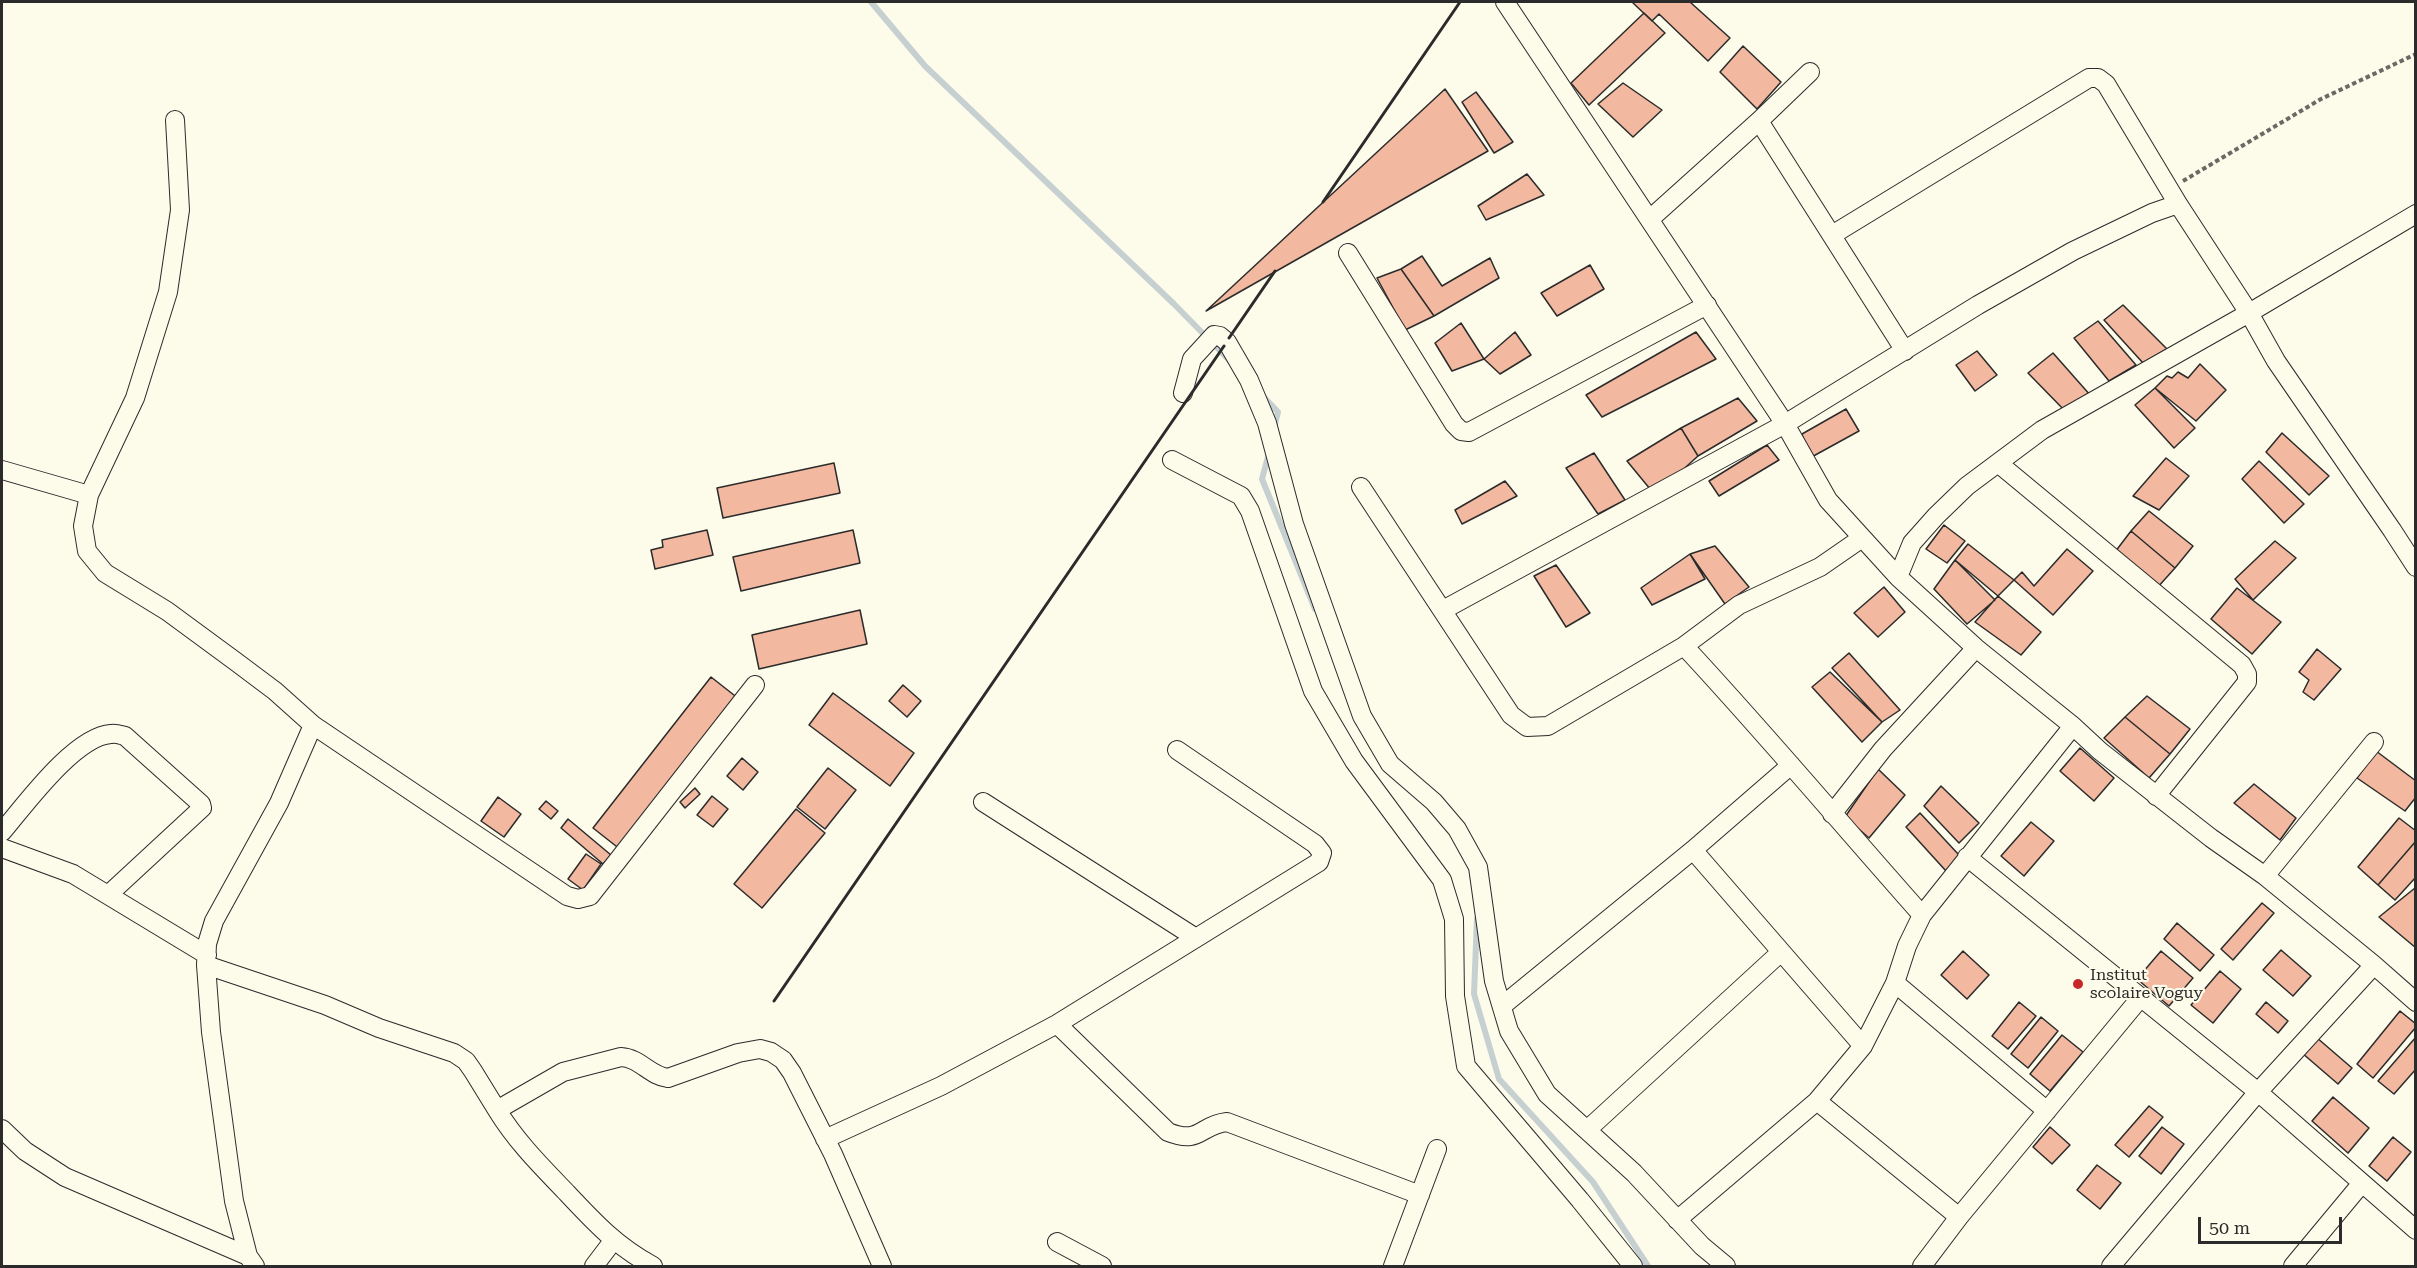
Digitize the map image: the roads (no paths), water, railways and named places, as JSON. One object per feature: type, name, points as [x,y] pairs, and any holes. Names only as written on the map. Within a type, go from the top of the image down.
[{"type":"street","points":[[1506,2],[1785,424],[1828,500],[1862,538],[1898,577],[1976,648],[2156,796],[2265,876],[2374,965],[2415,1002]]},
{"type":"street","points":[[1650,219],[1760,121],[1810,72]]},
{"type":"street","points":[[1832,235],[2088,78],[2098,78],[2106,84],[2173,196],[2249,313],[2276,361],[2415,567]]},
{"type":"street","points":[[175,120],[180,210],[168,292],[135,398],[89,495],[83,526],[87,551],[105,573],[166,611],[235,661],[275,691],[313,725],[567,896],[578,900],[590,896],[755,685]]},
{"type":"street","points":[[1760,121],[1905,351]]},
{"type":"street","points":[[1443,610],[1785,424],[2073,251],[2152,213],[2173,196]]},
{"type":"street","points":[[1898,577],[1912,543],[1967,486],[2042,430],[2249,313],[2415,214]]},
{"type":"street","points":[[1348,253],[1454,424],[1461,431],[1469,432],[1707,305]]},
{"type":"street","points":[[1183,393],[1192,358],[1214,335],[1220,336],[1227,342],[1250,380],[1267,423],[1294,524],[1362,716],[1390,764],[1434,802],[1457,829],[1478,867],[1494,981],[1509,1031],[1547,1094],[1634,1173],[1702,1246],[1726,1266]]},
{"type":"street","points":[[1172,460],[1241,496],[1250,511],[1313,691],[1354,761],[1442,880],[1454,919],[1455,996],[1466,1066],[1633,1266]]},
{"type":"street","points":[[1998,463],[2242,665],[2247,674],[2247,682],[2156,796]]},
{"type":"street","points":[[2,470],[89,495]]},
{"type":"street","points":[[1361,487],[1511,715],[1527,727],[1548,726],[1684,646],[1739,605],[1820,567],[1862,538]]},
{"type":"street","points":[[1684,646],[1765,732],[1832,814],[1922,915]]},
{"type":"street","points":[[1832,814],[1890,741],[1976,648]]},
{"type":"street","points":[[251,1261],[234,1201],[211,1032],[206,960],[214,921],[279,803],[313,725]]},
{"type":"street","points":[[1677,1220],[1816,1101],[1863,1046],[1895,983],[1907,946],[1922,915],[2073,726]]},
{"type":"street","points":[[2,832],[67,757],[99,737],[112,733],[125,736],[201,804],[202,808],[108,896]]},
{"type":"street","points":[[2265,876],[2374,742]]},
{"type":"street","points":[[825,1139],[940,1086],[1058,1024],[1319,862],[1322,853],[1315,844],[1177,750]]},
{"type":"street","points":[[1502,1006],[1791,765]]},
{"type":"street","points":[[983,802],[1196,938]]},
{"type":"street","points":[[2,849],[73,874],[206,960],[379,1028],[454,1053],[470,1066],[496,1110],[527,1151],[613,1241],[653,1266]]},
{"type":"street","points":[[1693,849],[1863,1046]]},
{"type":"street","points":[[1967,857],[2258,1092],[2415,1230]]},
{"type":"street","points":[[1587,1130],[1781,952]]},
{"type":"street","points":[[2110,1266],[2258,1092],[2374,965]]},
{"type":"street","points":[[1895,983],[2047,1111]]},
{"type":"street","points":[[1922,1266],[1959,1217],[2141,997]]},
{"type":"street","points":[[1058,1024],[1168,1132],[1191,1138],[1214,1123],[1227,1122],[1420,1194]]},
{"type":"street","points":[[496,1110],[563,1072],[621,1057],[630,1057],[660,1077],[668,1078],[738,1053],[760,1049],[771,1052],[788,1066],[825,1139],[882,1266]]},
{"type":"street","points":[[1816,1101],[1959,1217]]},
{"type":"street","points":[[2,1130],[25,1151],[65,1177],[251,1261]]},
{"type":"street","points":[[1393,1266],[1437,1149]]},
{"type":"street","points":[[2293,1266],[2362,1183]]},
{"type":"street","points":[[594,1266],[613,1241]]},
{"type":"street","points":[[1057,1242],[1102,1266]]},
{"type":"waterway","points":[[871,2],[925,66],[1174,304],[1230,361]]},
{"type":"waterway","points":[[1262,395],[1278,412],[1274,428]]},
{"type":"waterway","points":[[1269,453],[1262,479],[1315,609]]},
{"type":"waterway","points":[[1477,919],[1474,994],[1499,1079],[1593,1182],[1648,1266]]},
{"type":"place","name":"Institut scolaire Voguy","points":[[2078,984]]}]
